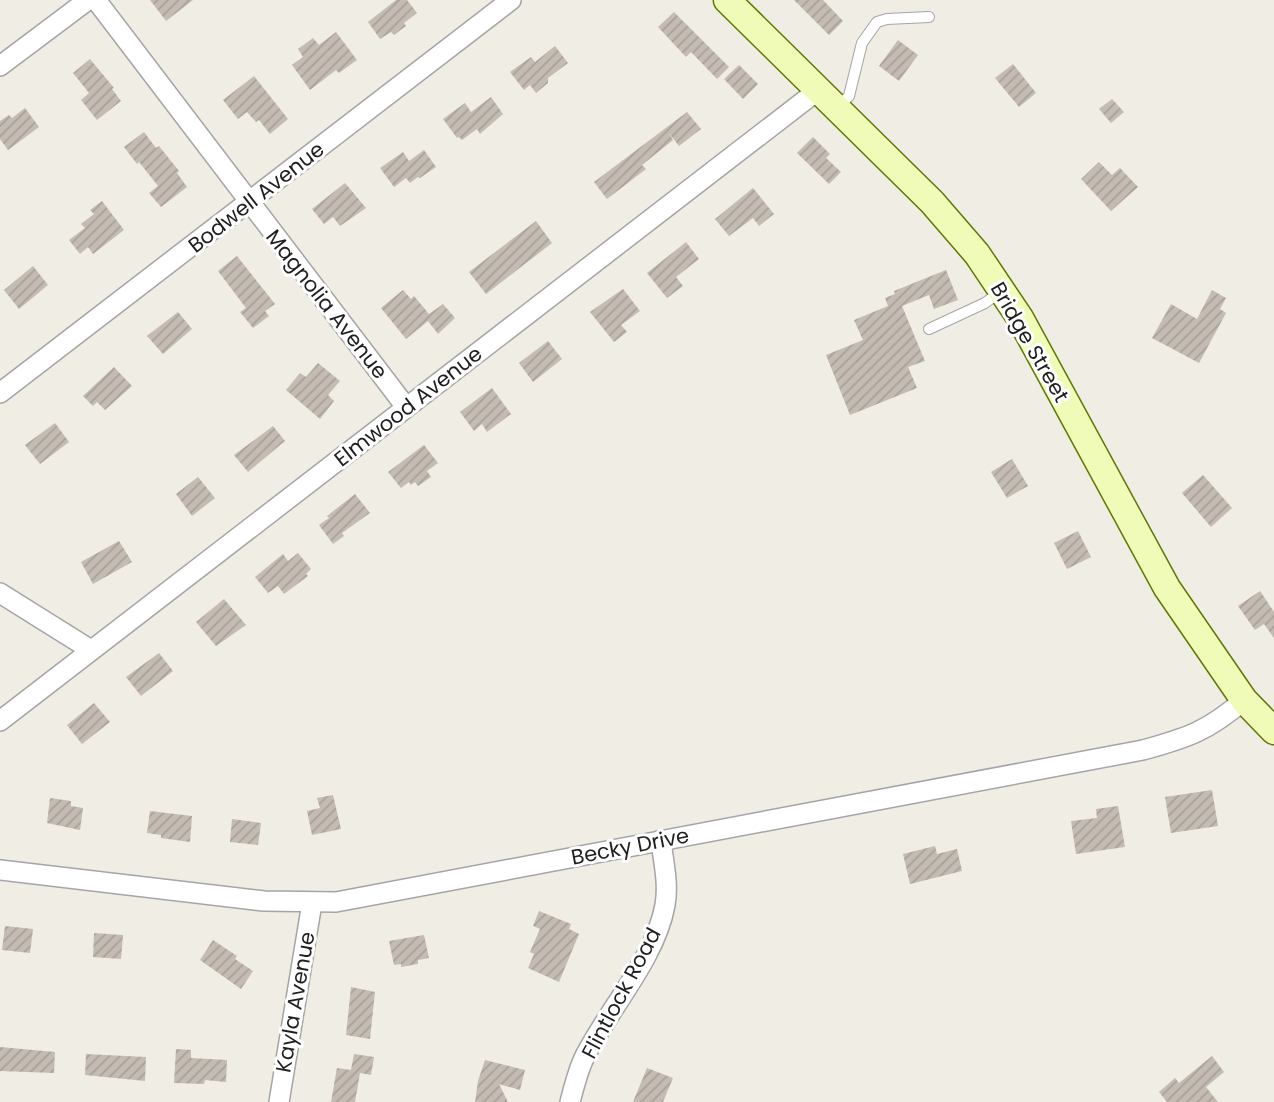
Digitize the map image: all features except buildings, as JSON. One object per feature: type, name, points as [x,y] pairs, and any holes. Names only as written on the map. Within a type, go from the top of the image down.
[{"type":"street","points":[[0,66],[88,0]]},
{"type":"street","name":"Magnolia Avenue","points":[[96,0],[406,407]]},
{"type":"street","name":"Bodwell Avenue","points":[[0,393],[511,0]]},
{"type":"street","name":"Bridge Street","points":[[727,0],[963,236],[1002,290],[1167,588],[1244,700],[1274,731]]},
{"type":"street","name":"Elmwood Avenue","points":[[0,721],[817,91]]},
{"type":"street","points":[[0,593],[91,650]]},
{"type":"street","name":"Becky Drive","points":[[0,870],[264,901],[336,902],[1143,750],[1205,730],[1244,700]]},
{"type":"street","name":"Flintlock Road","points":[[570,1102],[584,1059],[631,981],[659,924],[665,905],[666,883],[661,840]]},
{"type":"street","name":"Kayla Avenue","points":[[279,1102],[312,903]]},
{"type":"lane","points":[[837,109],[849,96],[862,43],[877,22],[929,17]]},
{"type":"lane","points":[[929,329],[985,303],[1002,290]]}]
